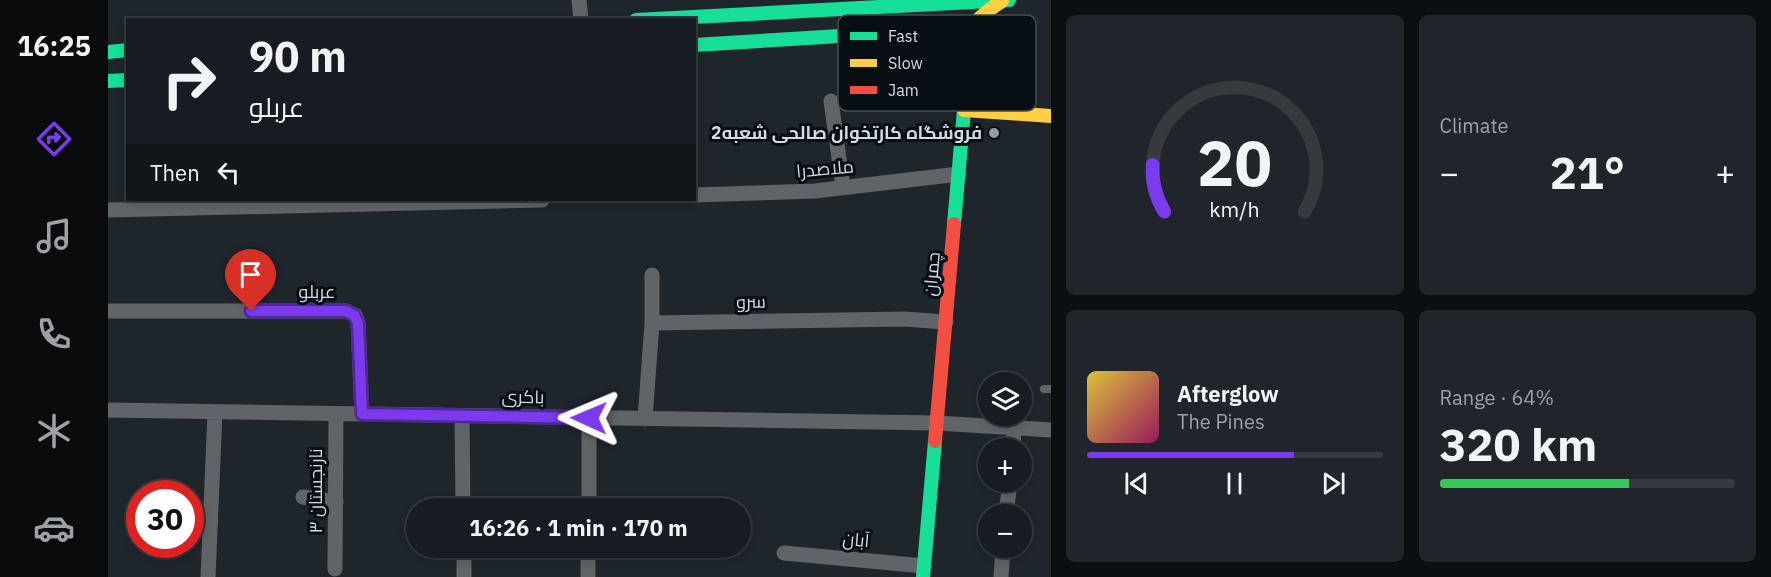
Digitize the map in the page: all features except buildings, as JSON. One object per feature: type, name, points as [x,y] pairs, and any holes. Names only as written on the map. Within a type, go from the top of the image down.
[{"type":"main road","points":[[980,15],[1003,0]]},
{"type":"main road","points":[[673,18],[1009,0]]},
{"type":"main road","name":"چمران","points":[[696,45],[838,36]]},
{"type":"main road","points":[[108,51],[126,50]]},
{"type":"main road","points":[[108,81],[126,80]]},
{"type":"main road","name":"چمران","points":[[924,572],[964,111]]},
{"type":"main road","points":[[978,111],[1051,116]]},
{"type":"street","points":[[579,0],[581,18]]},
{"type":"street","points":[[831,101],[843,187]]},
{"type":"street","name":"ملاصدرا","points":[[696,195],[815,191],[958,174]]},
{"type":"street","points":[[108,210],[181,204],[452,201]]},
{"type":"street","points":[[645,418],[652,323],[652,275]]},
{"type":"street","name":"عربلو","points":[[108,311],[346,311],[354,315],[358,323],[362,414]]},
{"type":"street","name":"سرو","points":[[652,323],[904,319],[946,322]]},
{"type":"street","name":"باکری","points":[[108,410],[937,423],[1051,430]]},
{"type":"street","points":[[208,577],[214,412]]},
{"type":"street","name":"نارنجستان ۳","points":[[335,569],[336,414]]},
{"type":"street","points":[[462,416],[464,498]]},
{"type":"street","points":[[589,418],[589,498]]},
{"type":"street","points":[[1013,438],[1014,428]]},
{"type":"street","points":[[303,497],[336,502]]},
{"type":"street","name":"آبان","points":[[784,553],[924,572]]},
{"type":"street","points":[[464,558],[464,577]]},
{"type":"street","points":[[588,558],[588,577]]},
{"type":"street","points":[[1001,577],[1003,558]]},
{"type":"traffic: fast","points":[[673,18],[1009,0]]},
{"type":"traffic: fast","points":[[696,45],[838,36]]},
{"type":"traffic: fast","points":[[108,52],[126,50]]},
{"type":"traffic: fast","points":[[108,81],[126,80]]},
{"type":"traffic: fast","points":[[954,224],[964,111]]},
{"type":"traffic: fast","points":[[923,577],[935,441]]},
{"type":"traffic: slow","points":[[982,15],[1002,1]]},
{"type":"traffic: slow","points":[[978,111],[1051,116]]},
{"type":"traffic: jam","points":[[935,441],[954,224]]},
{"type":"place","name":"فروشگاه کارتخوان صالحی شعبه2","points":[[994,133]]},
{"type":"route","points":[[251,311],[346,311],[354,315],[358,323],[362,414],[589,418]]}]
